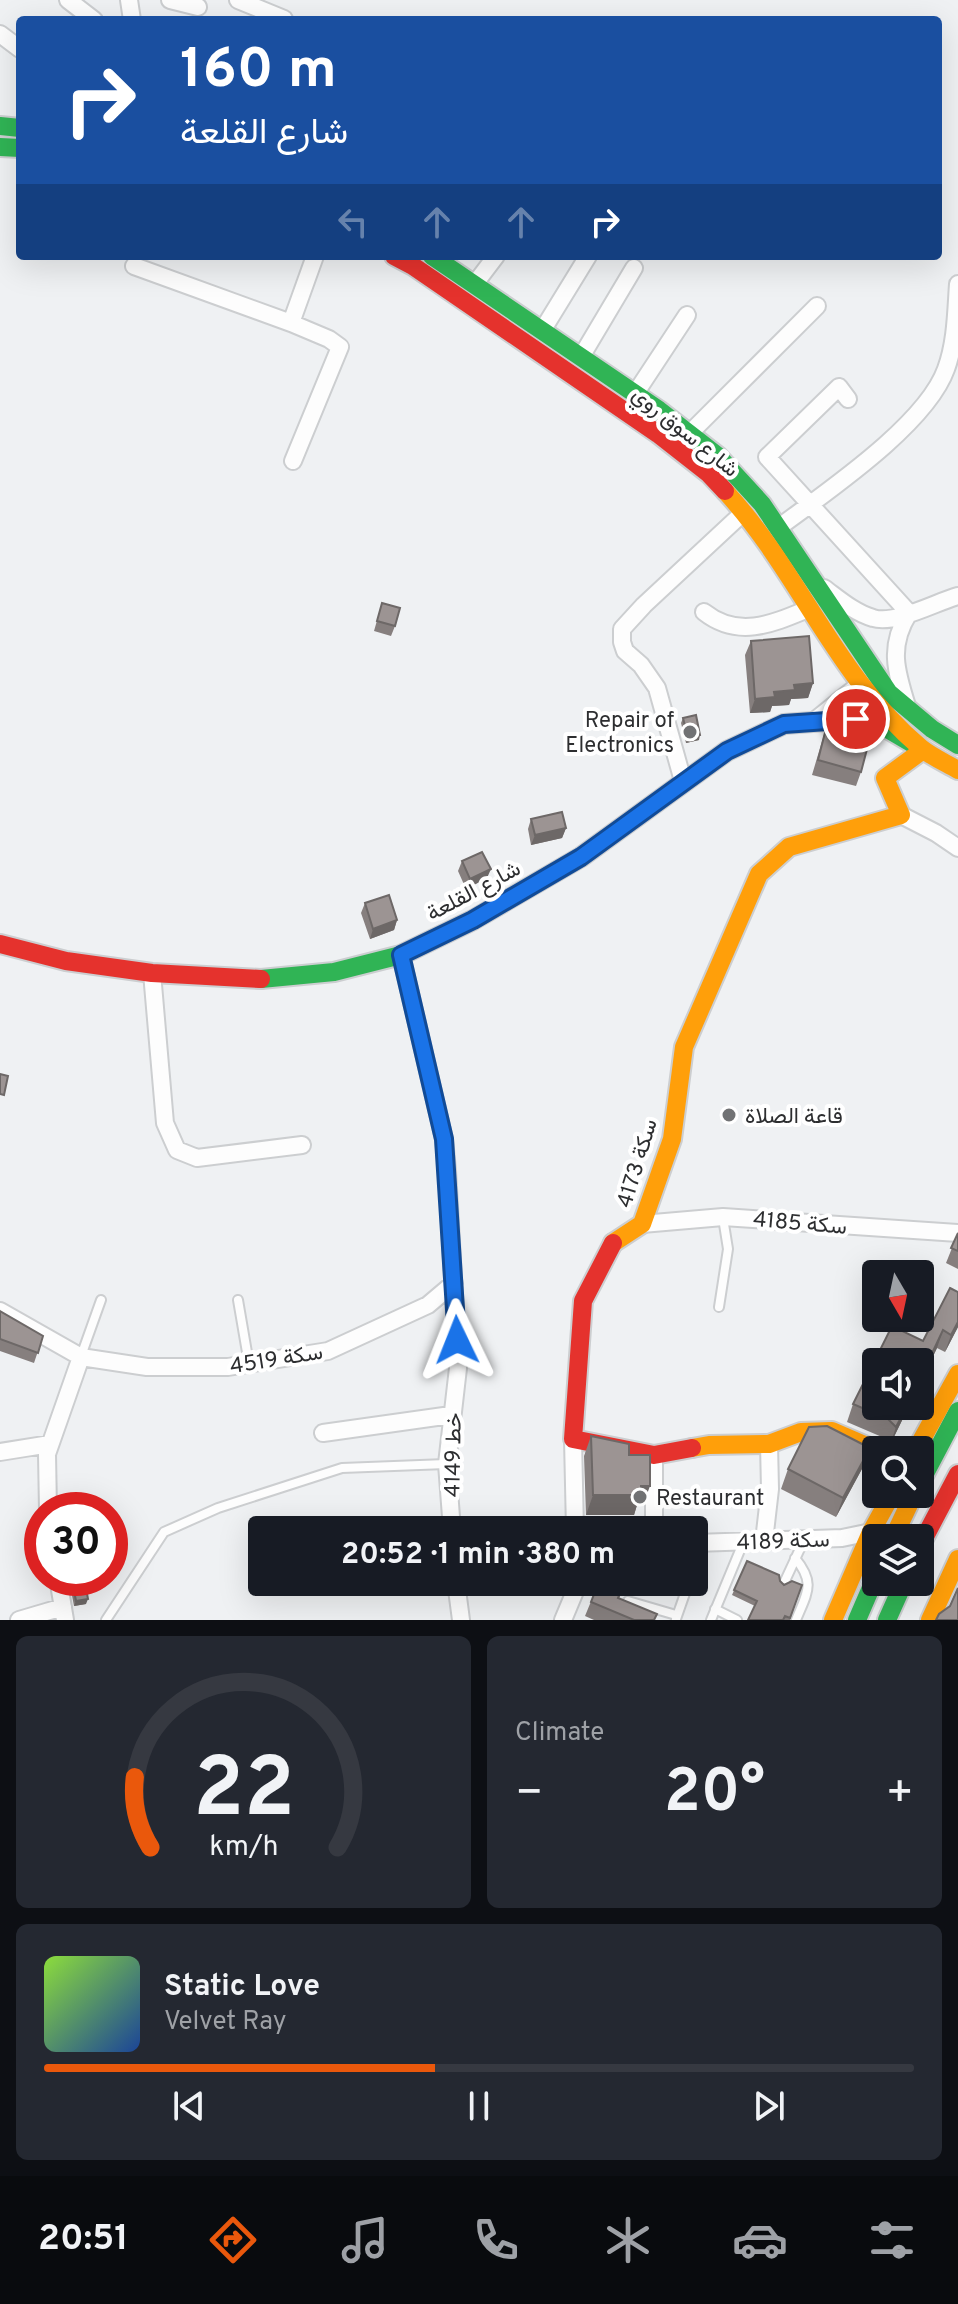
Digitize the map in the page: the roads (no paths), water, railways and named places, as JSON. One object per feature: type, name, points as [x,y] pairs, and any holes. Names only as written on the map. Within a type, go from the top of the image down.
[{"type":"street","points":[[170,0],[198,9]]},
{"type":"street","points":[[238,0],[277,16]]},
{"type":"street","points":[[73,1],[90,16]]},
{"type":"street","points":[[291,323],[314,260]]},
{"type":"street","name":"شارع سوق روي","points":[[402,260],[658,434],[709,474],[744,512],[876,705],[923,750],[958,770]]},
{"type":"street","name":"شارع سوق روي","points":[[444,260],[474,285],[635,394],[718,456],[762,504],[889,693],[932,729],[958,745]]},
{"type":"street","points":[[474,285],[493,260]]},
{"type":"street","points":[[542,331],[586,260]]},
{"type":"street","points":[[134,266],[291,323],[340,347],[293,461]]},
{"type":"street","points":[[581,357],[634,268]]},
{"type":"street","points":[[778,528],[893,437],[934,394],[946,368],[955,324],[958,284]]},
{"type":"street","points":[[689,434],[817,306]]},
{"type":"street","points":[[635,394],[687,315]]},
{"type":"street","points":[[848,399],[839,387],[767,457],[909,613]]},
{"type":"street","points":[[683,781],[657,688],[641,665],[625,651],[622,629],[744,512]]},
{"type":"street","points":[[813,580],[849,606],[874,619],[895,618],[958,596]]},
{"type":"street","points":[[704,612],[725,626],[747,628],[779,621],[808,609]]},
{"type":"street","points":[[907,708],[900,685],[895,644],[899,629],[909,613]]},
{"type":"street","points":[[813,722],[860,684]]},
{"type":"street","name":"شارع القلعة","points":[[0,944],[66,961],[152,973],[251,980],[334,972],[401,955],[473,920],[581,857],[727,751],[784,724],[856,719],[884,727],[923,750]]},
{"type":"street","points":[[923,750],[885,778],[901,815],[958,848]]},
{"type":"street","name":"سكة 4173","points":[[573,1439],[583,1301],[610,1245],[642,1224],[672,1139],[684,1047],[759,874],[789,847],[901,815]]},
{"type":"street","name":"4149 خط","points":[[401,955],[444,1139],[458,1368],[447,1464],[451,1516]]},
{"type":"street","points":[[152,973],[165,1123],[177,1150],[197,1158],[302,1145]]},
{"type":"street","name":"سكة 4185","points":[[642,1224],[723,1217],[958,1233]]},
{"type":"street","name":"سكة 4519","points":[[81,1357],[147,1367],[228,1367],[328,1351],[428,1305],[454,1283]]},
{"type":"street","points":[[0,1311],[81,1357],[47,1454],[48,1492]]},
{"type":"street","points":[[924,1436],[958,1374]]},
{"type":"street","points":[[934,1456],[958,1411]]},
{"type":"street","points":[[323,1433],[451,1415]]},
{"type":"street","points":[[575,1516],[573,1439],[654,1455],[709,1445],[769,1444],[801,1432],[832,1431],[862,1444]]},
{"type":"street","points":[[0,1452],[50,1444]]},
{"type":"street","points":[[764,1541],[770,1489],[769,1444]]},
{"type":"street","points":[[654,1455],[654,1516]]},
{"type":"street","points":[[932,1524],[958,1474]]},
{"type":"street","name":"سكة 4189","points":[[708,1543],[842,1538],[862,1534]]},
{"type":"street","points":[[833,1620],[862,1553]]},
{"type":"street","points":[[938,1615],[958,1559]]},
{"type":"street","points":[[458,1596],[461,1620]]},
{"type":"street","points":[[563,1620],[573,1596]]},
{"type":"street","points":[[857,1620],[867,1596]]},
{"type":"street","points":[[887,1620],[898,1596]]},
{"type":"street","points":[[19,1620],[64,1614]]},
{"type":"lane","points":[[719,1307],[728,1249],[723,1217]]},
{"type":"lane","points":[[81,1357],[101,1300]]},
{"type":"lane","points":[[238,1300],[249,1364]]},
{"type":"lane","points":[[106,1620],[164,1532],[218,1508],[342,1468],[447,1464]]},
{"type":"lane","points":[[784,1583],[804,1539]]},
{"type":"lane","points":[[711,1620],[743,1542]]},
{"type":"lane","points":[[795,1558],[804,1569],[809,1583],[796,1620]]},
{"type":"lane","points":[[938,1615],[958,1578]]},
{"type":"lane","points":[[628,1601],[676,1618],[684,1596]]},
{"type":"lane","points":[[715,1609],[737,1620]]},
{"type":"place","name":"Repair of Electronics","points":[[690,732]]},
{"type":"place","name":"قاعة الصلاة","points":[[729,1115]]},
{"type":"place","name":"Restaurant","points":[[640,1497]]}]
